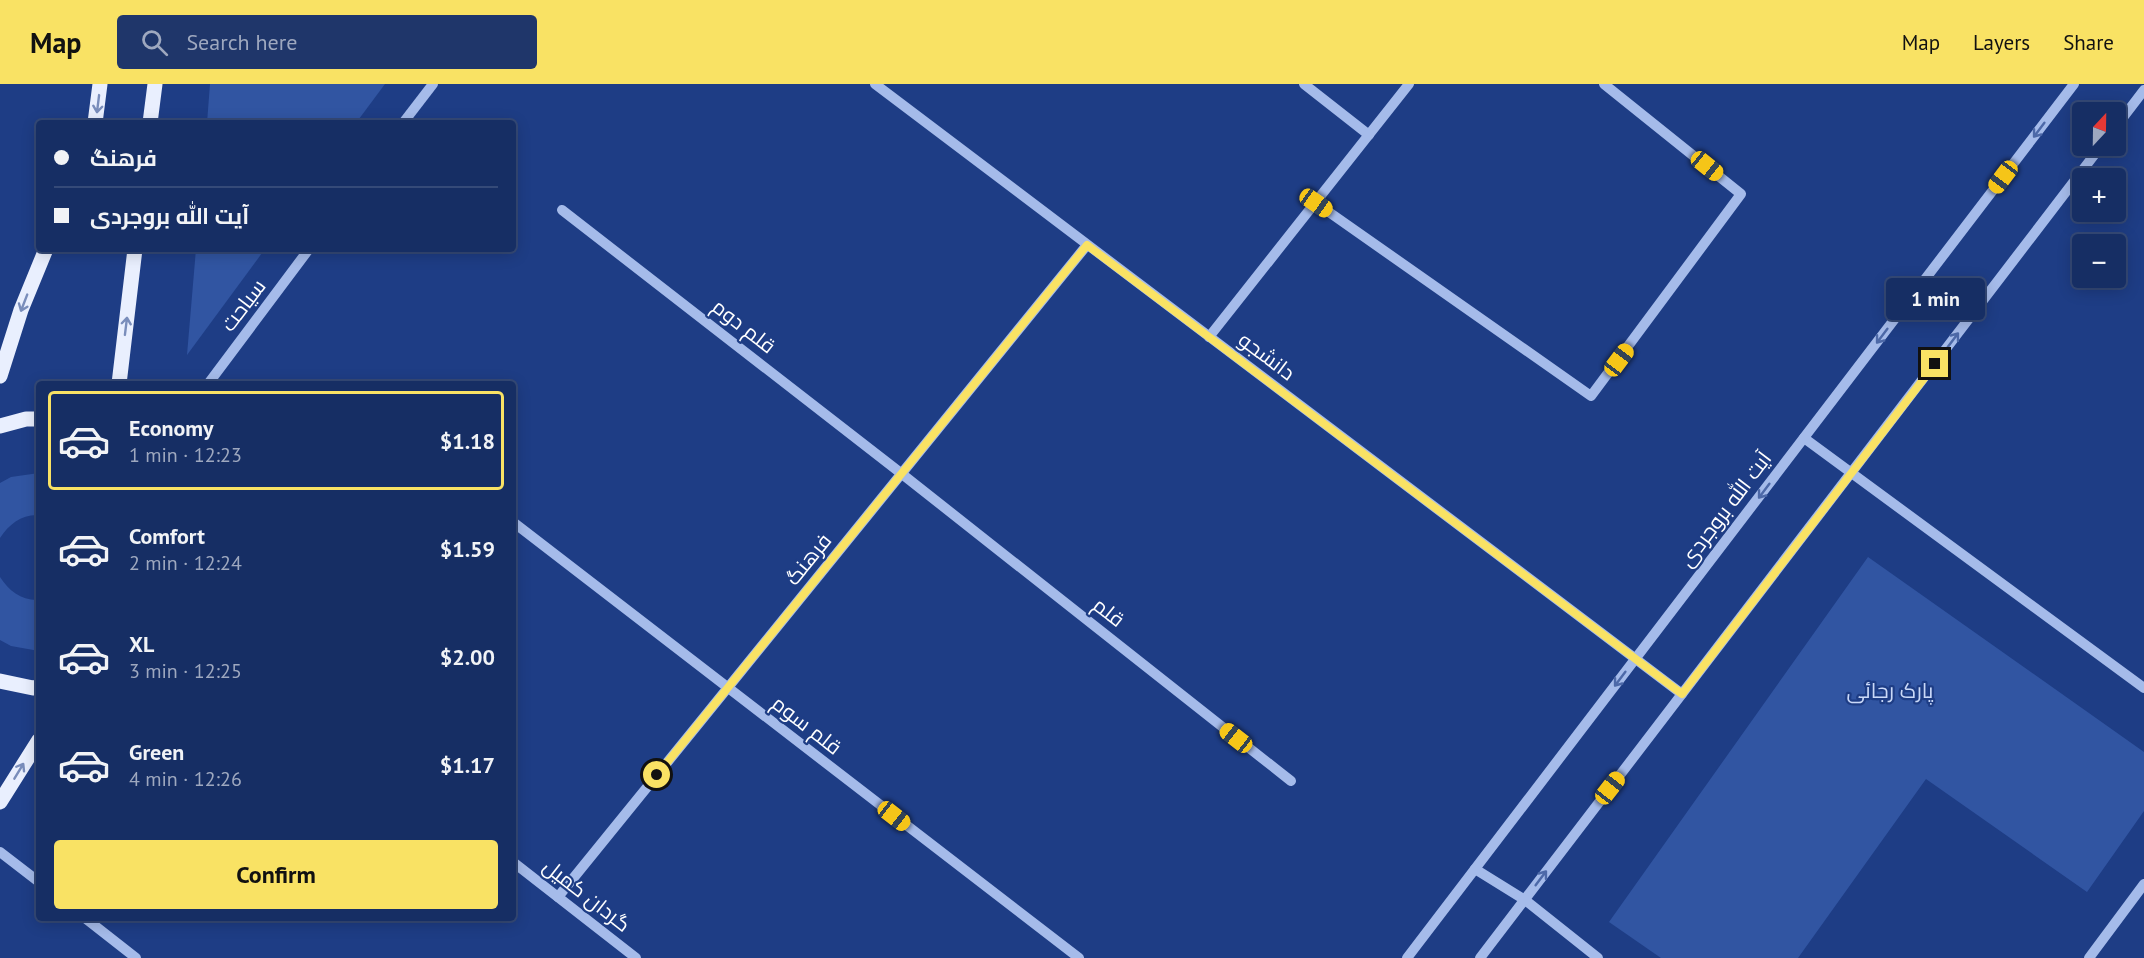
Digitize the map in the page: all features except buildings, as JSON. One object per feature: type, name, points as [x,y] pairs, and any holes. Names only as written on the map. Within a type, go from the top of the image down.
[{"type":"main road","points":[[95,120],[100,84]]},
{"type":"main road","points":[[150,120],[155,84]]},
{"type":"main road","points":[[0,376],[21,310],[45,252]]},
{"type":"main road","points":[[119,381],[135,252]]},
{"type":"main road","points":[[0,426],[26,419],[36,420]]},
{"type":"main road","points":[[0,681],[36,688]]},
{"type":"main road","points":[[0,802],[36,745]]},
{"type":"street","points":[[406,120],[433,84]]},
{"type":"street","name":"دانشجو","points":[[874,84],[1682,694]]},
{"type":"street","points":[[1304,84],[1369,135]]},
{"type":"street","points":[[1209,337],[1409,84]]},
{"type":"street","points":[[1316,203],[1592,396],[1741,194],[1604,84]]},
{"type":"street","name":"آیت الله بروجردی","points":[[1407,958],[2074,84]]},
{"type":"street","points":[[2126,114],[2144,90]]},
{"type":"street","points":[[1480,958],[2094,156]]},
{"type":"street","name":"قلم دوم","points":[[562,210],[902,474]]},
{"type":"street","name":"فرهنگ","points":[[558,897],[1087,245]]},
{"type":"street","name":"سیاحت","points":[[210,381],[307,252]]},
{"type":"street","points":[[1804,438],[2144,688]]},
{"type":"street","name":"قلم","points":[[902,474],[1291,782]]},
{"type":"street","name":"قلم سوم","points":[[516,524],[1078,958]]},
{"type":"street","points":[[0,852],[36,880]]},
{"type":"street","name":"گردان کمیل","points":[[516,864],[636,958]]},
{"type":"street","points":[[1475,869],[1525,900],[1598,958]]},
{"type":"street","points":[[2090,958],[2144,884]]},
{"type":"street","points":[[89,921],[136,958]]},
{"type":"green space","points":[[210,84],[385,84],[358,120],[207,120]]},
{"type":"green space","points":[[196,252],[263,252],[187,355]]},
{"type":"green space","points":[[36,473],[36,515],[16,521],[0,538],[0,483],[11,477]]},
{"type":"green space","name":"پارک رجائی","points":[[1868,557],[2144,752],[2144,811],[2087,892],[1926,779],[1798,958],[1661,958],[1609,922]]},
{"type":"green space","points":[[0,577],[16,594],[36,600],[36,650],[11,646],[0,640]]},
{"type":"route","points":[[657,775],[1087,245],[1682,694],[1935,364]]}]
